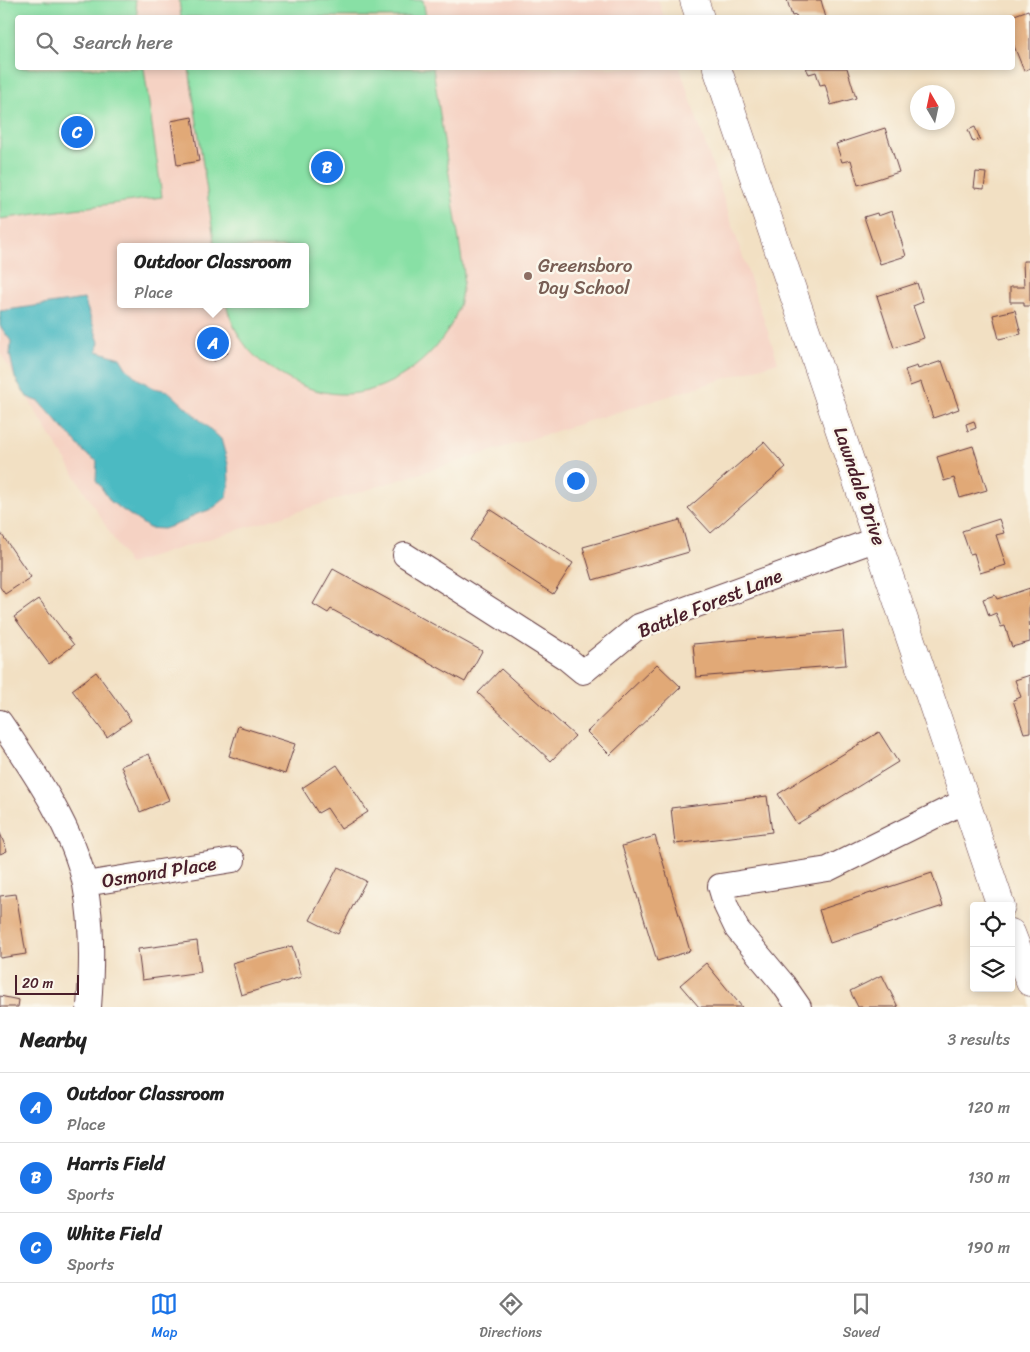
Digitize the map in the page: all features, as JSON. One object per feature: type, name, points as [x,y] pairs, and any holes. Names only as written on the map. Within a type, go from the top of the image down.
[{"type":"main road","points":[[694,0],[699,15]]},
{"type":"main road","name":"Lawndale Drive","points":[[718,70],[1000,902]]},
{"type":"main road","points":[[1015,944],[1030,982]]},
{"type":"street","name":"Battle Forest Lane","points":[[405,555],[566,658],[583,672],[639,626],[877,539]]},
{"type":"street","points":[[1,724],[54,807],[76,854],[85,884],[92,933],[89,1007]]},
{"type":"street","points":[[799,1007],[783,984],[737,928],[726,906],[720,886],[828,868],[965,801]]},
{"type":"street","name":"Osmond Place","points":[[85,884],[233,860]]},
{"type":"shaded area","name":"Greensboro Day School","points":[[0,0],[658,0],[663,15],[15,15],[15,70],[681,70],[778,362],[129,564],[0,353]]},
{"type":"green space","points":[[0,0],[135,0],[138,15],[15,15],[15,70],[144,70],[162,197],[0,219]]},
{"type":"green space","points":[[179,0],[423,0],[426,15],[181,15]]},
{"type":"green space","points":[[189,70],[433,70],[464,274],[461,297],[454,319],[446,334],[422,361],[391,382],[375,389],[357,393],[323,392],[284,377],[260,361],[242,341],[227,308],[309,308],[309,243],[214,243]]},
{"type":"water","points":[[84,299],[99,342],[97,351],[120,358],[126,368],[138,379],[154,388],[168,391],[221,439],[228,464],[229,483],[227,497],[212,509],[163,529],[149,528],[111,502],[96,480],[97,461],[86,454],[40,402],[27,397],[15,378],[10,355],[11,341],[0,326],[0,311]]},
{"type":"building","points":[[787,0],[821,0],[825,15],[796,15],[792,15]]},
{"type":"building","points":[[1028,10],[1030,14],[1030,68],[1024,71],[1015,48],[1015,15]]},
{"type":"building","points":[[807,70],[848,70],[856,98],[831,105],[825,84],[820,85],[816,72],[809,74]]},
{"type":"building","points":[[192,117],[199,161],[177,165],[171,121]]},
{"type":"building","points":[[975,127],[980,139],[973,142],[968,130]]},
{"type":"building","points":[[885,128],[899,172],[858,185],[851,160],[842,162],[836,144]]},
{"type":"building","points":[[976,172],[986,173],[984,189],[974,188]]},
{"type":"building","points":[[892,211],[906,256],[880,264],[864,217],[877,213],[878,216]]},
{"type":"building","points":[[1023,261],[1030,261],[1030,306],[1024,306],[1024,302],[1010,302],[1010,287],[1024,287]]},
{"type":"building","points":[[917,283],[923,302],[913,306],[924,338],[894,348],[877,296]]},
{"type":"building","points":[[1015,310],[1021,334],[999,339],[993,315]]},
{"type":"building","points":[[214,329],[228,353],[214,361],[201,337]]},
{"type":"building","points":[[942,361],[959,409],[933,418],[921,382],[910,386],[905,370],[917,366],[918,369]]},
{"type":"building","points":[[974,421],[976,428],[968,431],[966,424]]},
{"type":"building","points":[[764,442],[786,467],[711,533],[688,508]]},
{"type":"building","points":[[973,446],[987,490],[960,498],[954,478],[944,481],[937,457]]},
{"type":"building","points":[[490,509],[573,563],[553,594],[470,540]]},
{"type":"building","points":[[999,519],[1004,533],[996,535],[1006,565],[980,573],[974,553],[970,554],[962,531]]},
{"type":"building","points":[[680,520],[689,552],[593,580],[583,547]]},
{"type":"building","points":[[0,532],[31,577],[5,594],[0,587]]},
{"type":"building","points":[[333,569],[482,651],[465,682],[331,609],[328,613],[313,604]]},
{"type":"building","points":[[1030,588],[1030,642],[1012,647],[1005,626],[1001,627],[996,613],[989,616],[983,599],[995,595],[997,599]]},
{"type":"building","points":[[39,599],[74,645],[49,664],[14,617]]},
{"type":"building","points":[[843,631],[846,665],[696,677],[693,644]]},
{"type":"building","points":[[657,664],[681,687],[610,755],[587,732]]},
{"type":"building","points":[[501,669],[575,736],[551,761],[478,693]]},
{"type":"building","points":[[96,672],[131,720],[107,737],[72,690]]},
{"type":"building","points":[[1030,675],[1030,732],[1024,733],[1013,700],[1021,697],[1015,680]]},
{"type":"building","points":[[238,726],[295,744],[285,774],[229,756]]},
{"type":"building","points":[[879,732],[898,762],[797,824],[778,794]]},
{"type":"building","points":[[149,754],[169,800],[140,812],[121,766]]},
{"type":"building","points":[[337,765],[368,812],[341,829],[327,808],[318,813],[302,788]]},
{"type":"building","points":[[767,796],[772,832],[675,844],[671,808]]},
{"type":"building","points":[[0,833],[7,851],[0,854]]},
{"type":"building","points":[[655,836],[690,951],[657,961],[622,846]]},
{"type":"building","points":[[338,867],[366,881],[338,934],[310,920]]},
{"type":"building","points":[[932,873],[943,906],[830,943],[819,910]]},
{"type":"building","points":[[16,894],[26,954],[0,958],[0,896]]},
{"type":"building","points":[[197,941],[201,972],[142,980],[138,949]]},
{"type":"building","points":[[292,946],[301,977],[241,995],[232,963]]},
{"type":"building","points":[[706,963],[742,1007],[699,1007],[680,985]]},
{"type":"building","points":[[882,975],[898,1007],[858,1007],[850,991]]},
{"type":"building","points":[[0,996],[19,1000],[18,1007],[0,1007]]},
{"type":"place","name":"White Field","points":[[77,132]]},
{"type":"place","name":"Harris Field","points":[[327,167]]},
{"type":"place","name":"Greensboro Day School","points":[[528,276]]},
{"type":"place","name":"Outdoor Classroom","points":[[213,343]]}]
